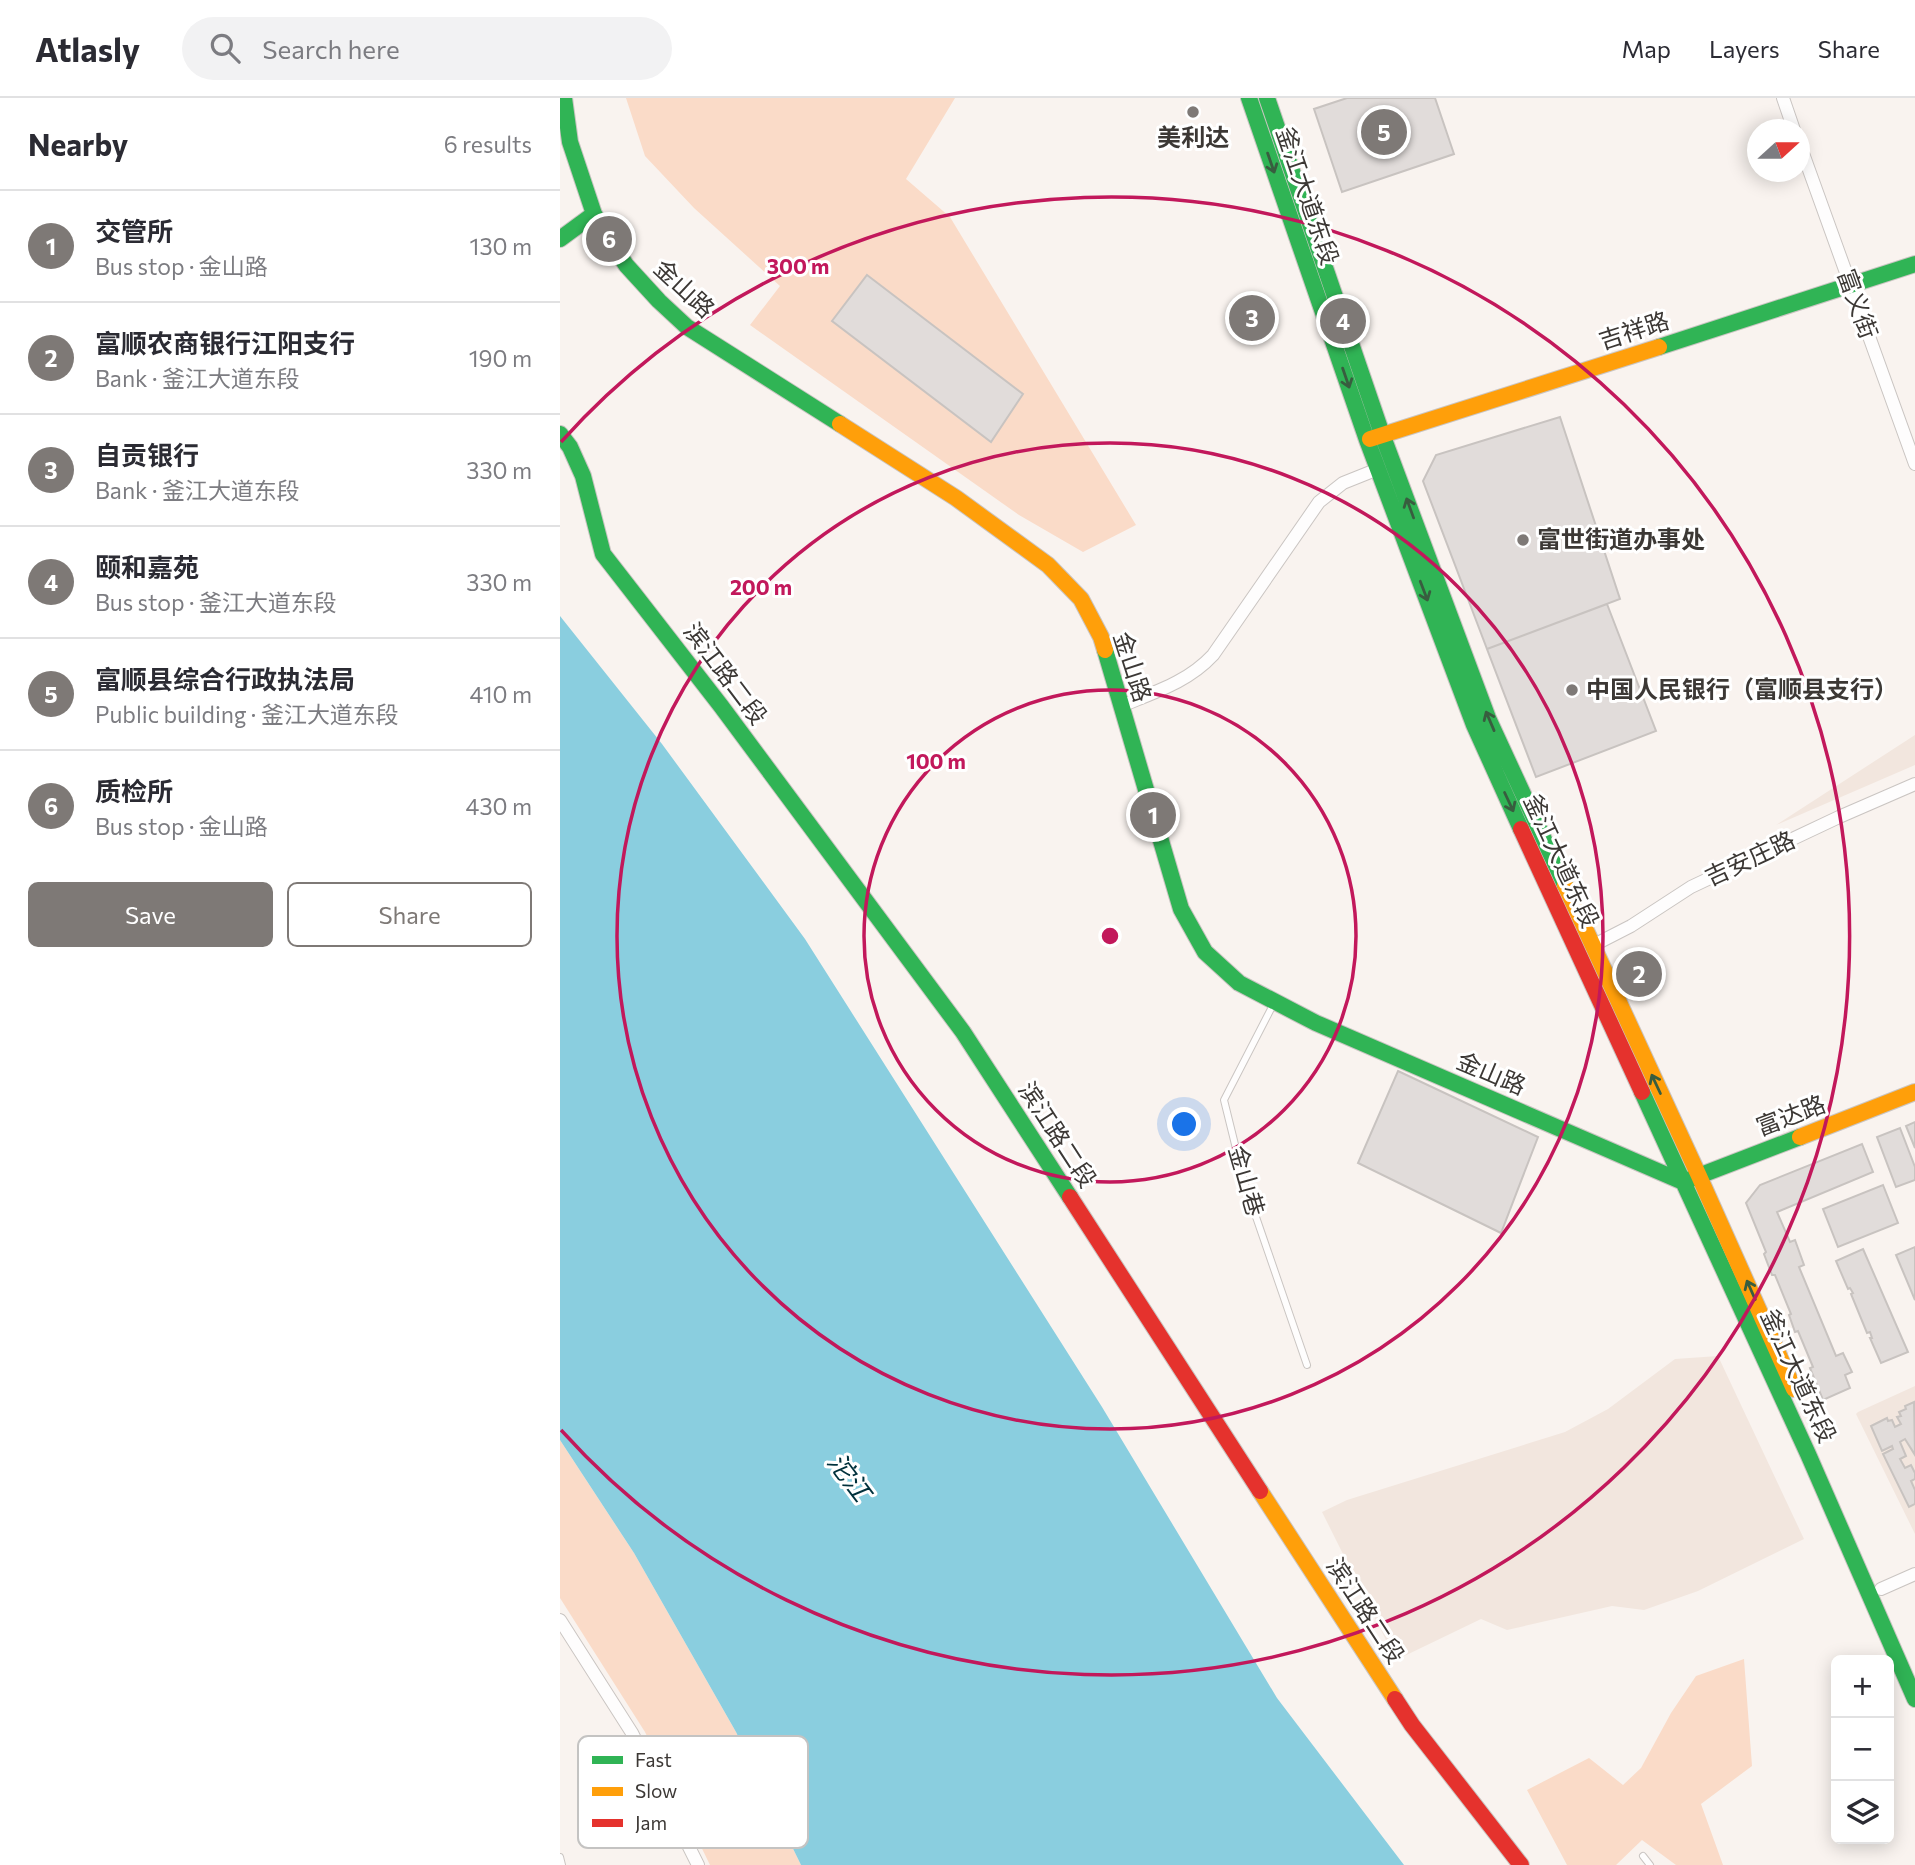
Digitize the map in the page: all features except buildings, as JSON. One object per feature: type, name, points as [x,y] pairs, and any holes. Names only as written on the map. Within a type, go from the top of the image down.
[{"type":"street","name":"金山路","points":[[564,98],[570,142],[594,214],[626,265],[659,301],[687,327],[956,498],[1048,565],[1081,599],[1101,637],[1181,909],[1205,952],[1239,983],[1316,1023],[1683,1182]]},
{"type":"street","name":"釜江大道东段","points":[[1249,98],[1374,437],[1488,718],[1699,1176],[1915,1668]]},
{"type":"street","name":"釜江大道东段","points":[[1266,98],[1374,437],[1378,469],[1474,724],[1808,1454],[1915,1699]]},
{"type":"street","points":[[1783,98],[1790,119]]},
{"type":"street","name":"富义街","points":[[1810,173],[1915,464]]},
{"type":"street","points":[[560,239],[594,214]]},
{"type":"street","name":"吉祥路","points":[[1374,437],[1915,264]]},
{"type":"street","name":"滨江路二段","points":[[560,434],[578,460],[587,488],[596,536],[603,554],[721,706],[963,1032],[1412,1726],[1521,1865]]},
{"type":"street","points":[[1121,706],[1184,679],[1200,669],[1213,655],[1319,502],[1343,483],[1378,469]]},
{"type":"street","name":"吉安庄路","points":[[1592,946],[1631,926],[1691,887],[1915,784]]},
{"type":"street","name":"富达路","points":[[1683,1182],[1915,1092]]},
{"type":"street","points":[[1881,1589],[1915,1574]]},
{"type":"street","points":[[560,1620],[634,1736]]},
{"type":"street","points":[[690,1848],[698,1865]]},
{"type":"lane","name":"金山巷","points":[[1275,1002],[1224,1100],[1245,1185],[1307,1365]]},
{"type":"lane","points":[[1643,1856],[1650,1865]]},
{"type":"lane","points":[[560,1857],[562,1865]]},
{"type":"shaded area","points":[[626,98],[955,98],[906,179],[950,217],[1136,525],[1083,552],[1019,515],[750,325],[780,286],[694,208],[645,156]]},
{"type":"shaded area","points":[[1915,735],[1915,765],[1776,825]]},
{"type":"shaded area","points":[[1718,1356],[1804,1539],[1698,1591],[1644,1610],[1612,1606],[1507,1630],[1481,1619],[1396,1660],[1322,1512],[1347,1500],[1565,1432],[1608,1409],[1675,1359]]},
{"type":"shaded area","points":[[1915,1386],[1915,1534],[1856,1414]]},
{"type":"shaded area","points":[[560,1440],[634,1553],[738,1736],[647,1736],[560,1598]]},
{"type":"shaded area","points":[[1744,1659],[1752,1766],[1701,1804],[1723,1865],[1676,1865],[1642,1840],[1616,1865],[1567,1865],[1527,1790],[1589,1758],[1623,1785],[1641,1768],[1671,1713],[1696,1676]]},
{"type":"shaded area","points":[[702,1848],[793,1848],[801,1865],[710,1865]]},
{"type":"water","name":"沱江","points":[[560,616],[662,744],[805,939],[1102,1407],[1277,1698],[1404,1865],[801,1865],[793,1848],[808,1848],[808,1736],[738,1736],[634,1553],[560,1440]]},
{"type":"traffic: fast","points":[[564,98],[570,142],[594,214],[626,265],[687,327],[840,424]]},
{"type":"traffic: fast","points":[[1249,98],[1367,440],[1474,725],[1521,829]]},
{"type":"traffic: fast","points":[[1267,98],[1382,434],[1488,718],[1565,885]]},
{"type":"traffic: fast","points":[[560,239],[594,214]]},
{"type":"traffic: fast","points":[[1659,347],[1915,264]]},
{"type":"traffic: fast","points":[[560,434],[570,447],[583,476],[603,554],[721,706],[963,1032],[1070,1197]]},
{"type":"traffic: fast","points":[[1105,650],[1181,909],[1205,952],[1239,983],[1316,1023],[1683,1182],[1800,1137]]},
{"type":"traffic: fast","points":[[1642,1092],[1808,1454],[1915,1699]]},
{"type":"traffic: slow","points":[[1370,439],[1659,347]]},
{"type":"traffic: slow","points":[[840,424],[956,498],[1048,565],[1081,599],[1105,650]]},
{"type":"traffic: slow","points":[[1565,885],[1794,1389]]},
{"type":"traffic: slow","points":[[1800,1137],[1915,1092]]},
{"type":"traffic: slow","points":[[1260,1491],[1395,1699]]},
{"type":"traffic: jam","points":[[1521,829],[1642,1092]]},
{"type":"traffic: jam","points":[[1070,1197],[1260,1491]]},
{"type":"traffic: jam","points":[[1395,1699],[1412,1725],[1521,1865]]},
{"type":"place","name":"美利达","points":[[1193,112]]},
{"type":"place","name":"富顺县综合行政执法局","points":[[1384,132]]},
{"type":"place","name":"质检所","points":[[609,239]]},
{"type":"place","name":"自贡银行","points":[[1252,318]]},
{"type":"place","name":"颐和嘉苑","points":[[1343,321]]},
{"type":"place","name":"富世街道办事处","points":[[1523,540]]},
{"type":"place","name":"中国人民银行（富顺县支行）","points":[[1572,690]]},
{"type":"place","name":"交管所","points":[[1153,815]]},
{"type":"place","name":"富顺农商银行江阳支行","points":[[1639,974]]}]
